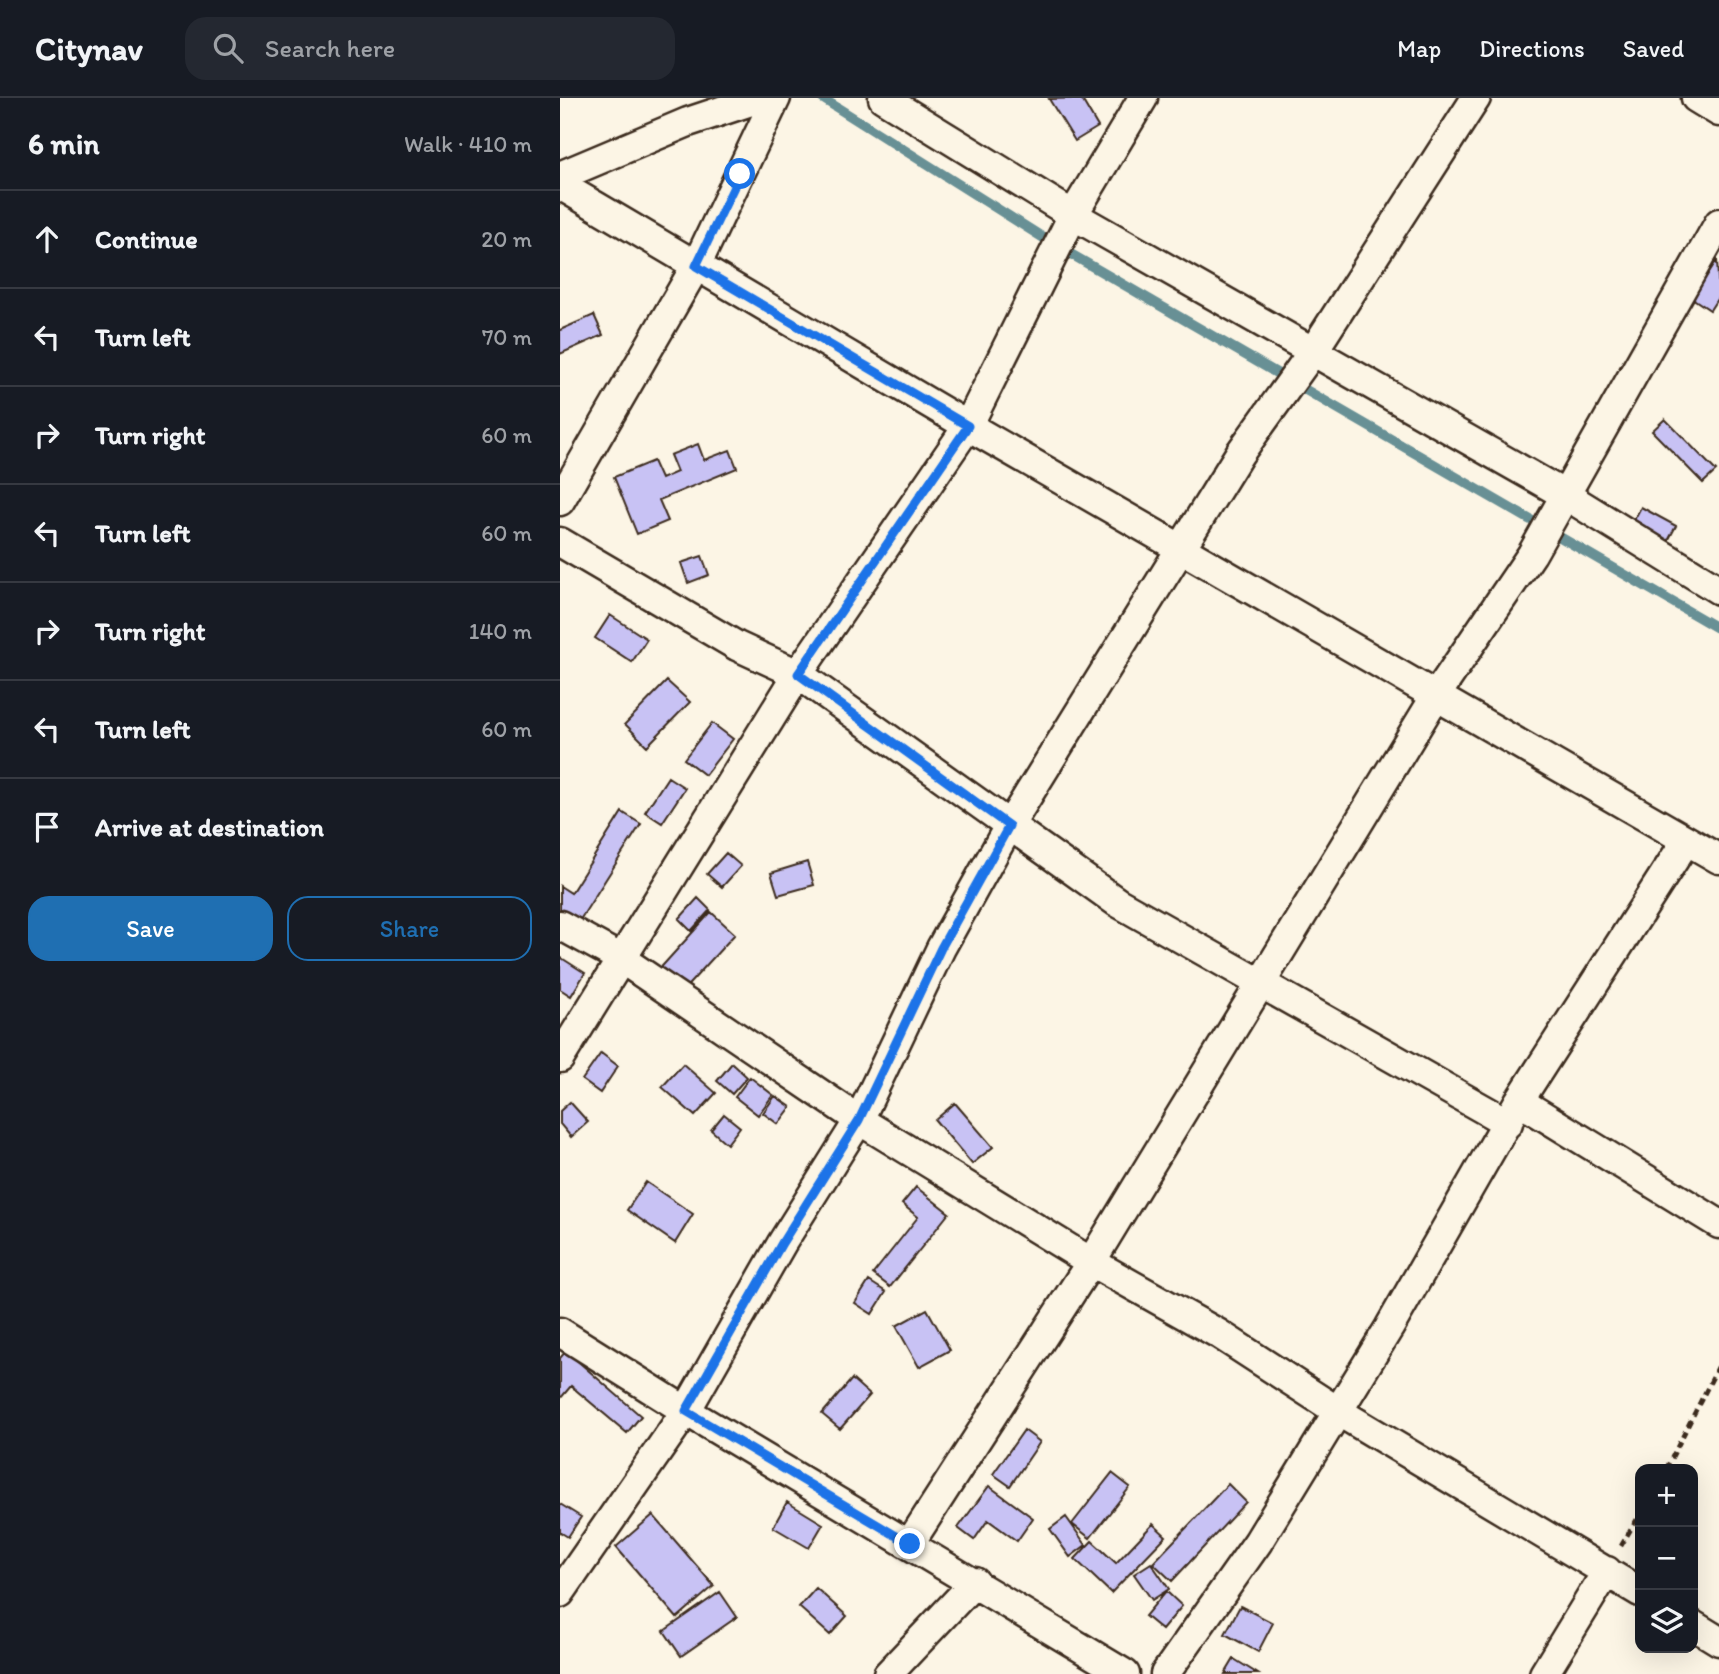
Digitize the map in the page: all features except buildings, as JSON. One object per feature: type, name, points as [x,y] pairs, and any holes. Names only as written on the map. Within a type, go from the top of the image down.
[{"type":"street","points":[[560,176],[688,122],[760,98]]},
{"type":"street","points":[[560,501],[696,266],[776,98]]},
{"type":"street","points":[[883,98],[1073,215],[1567,496],[1719,590]]},
{"type":"street","points":[[560,1058],[798,674],[968,426],[1073,215],[1143,98]]},
{"type":"street","points":[[560,1593],[686,1411],[782,1243],[859,1120],[941,948],[1009,826],[1240,453],[1314,350],[1476,98]]},
{"type":"street","points":[[1696,98],[1719,112]]},
{"type":"street","points":[[560,185],[968,426],[1719,859]]},
{"type":"street","points":[[910,1544],[1091,1262],[1437,694],[1532,554],[1719,223]]},
{"type":"street","points":[[560,541],[737,646],[798,674],[1117,902],[1261,984],[1514,1112],[1719,1224]]},
{"type":"street","points":[[1165,1674],[1258,1542],[1339,1412],[1514,1112],[1686,841]]},
{"type":"street","points":[[560,925],[620,958],[859,1120],[1091,1262],[1219,1334],[1339,1412],[1637,1590]]},
{"type":"street","points":[[560,1332],[686,1411],[1125,1674]]},
{"type":"street","points":[[1544,1674],[1607,1571]]},
{"type":"street","points":[[888,1674],[975,1582]]},
{"type":"street","points":[[1698,1628],[1719,1642]]},
{"type":"path","points":[[1669,1464],[1719,1365]]},
{"type":"path","points":[[1607,1571],[1635,1523]]},
{"type":"waterway","points":[[822,98],[1050,242],[1719,629]]},
{"type":"route","points":[[740,174],[696,266],[968,426],[896,536],[798,674],[1009,826],[941,948],[859,1120],[782,1243],[686,1411],[910,1544]]}]
